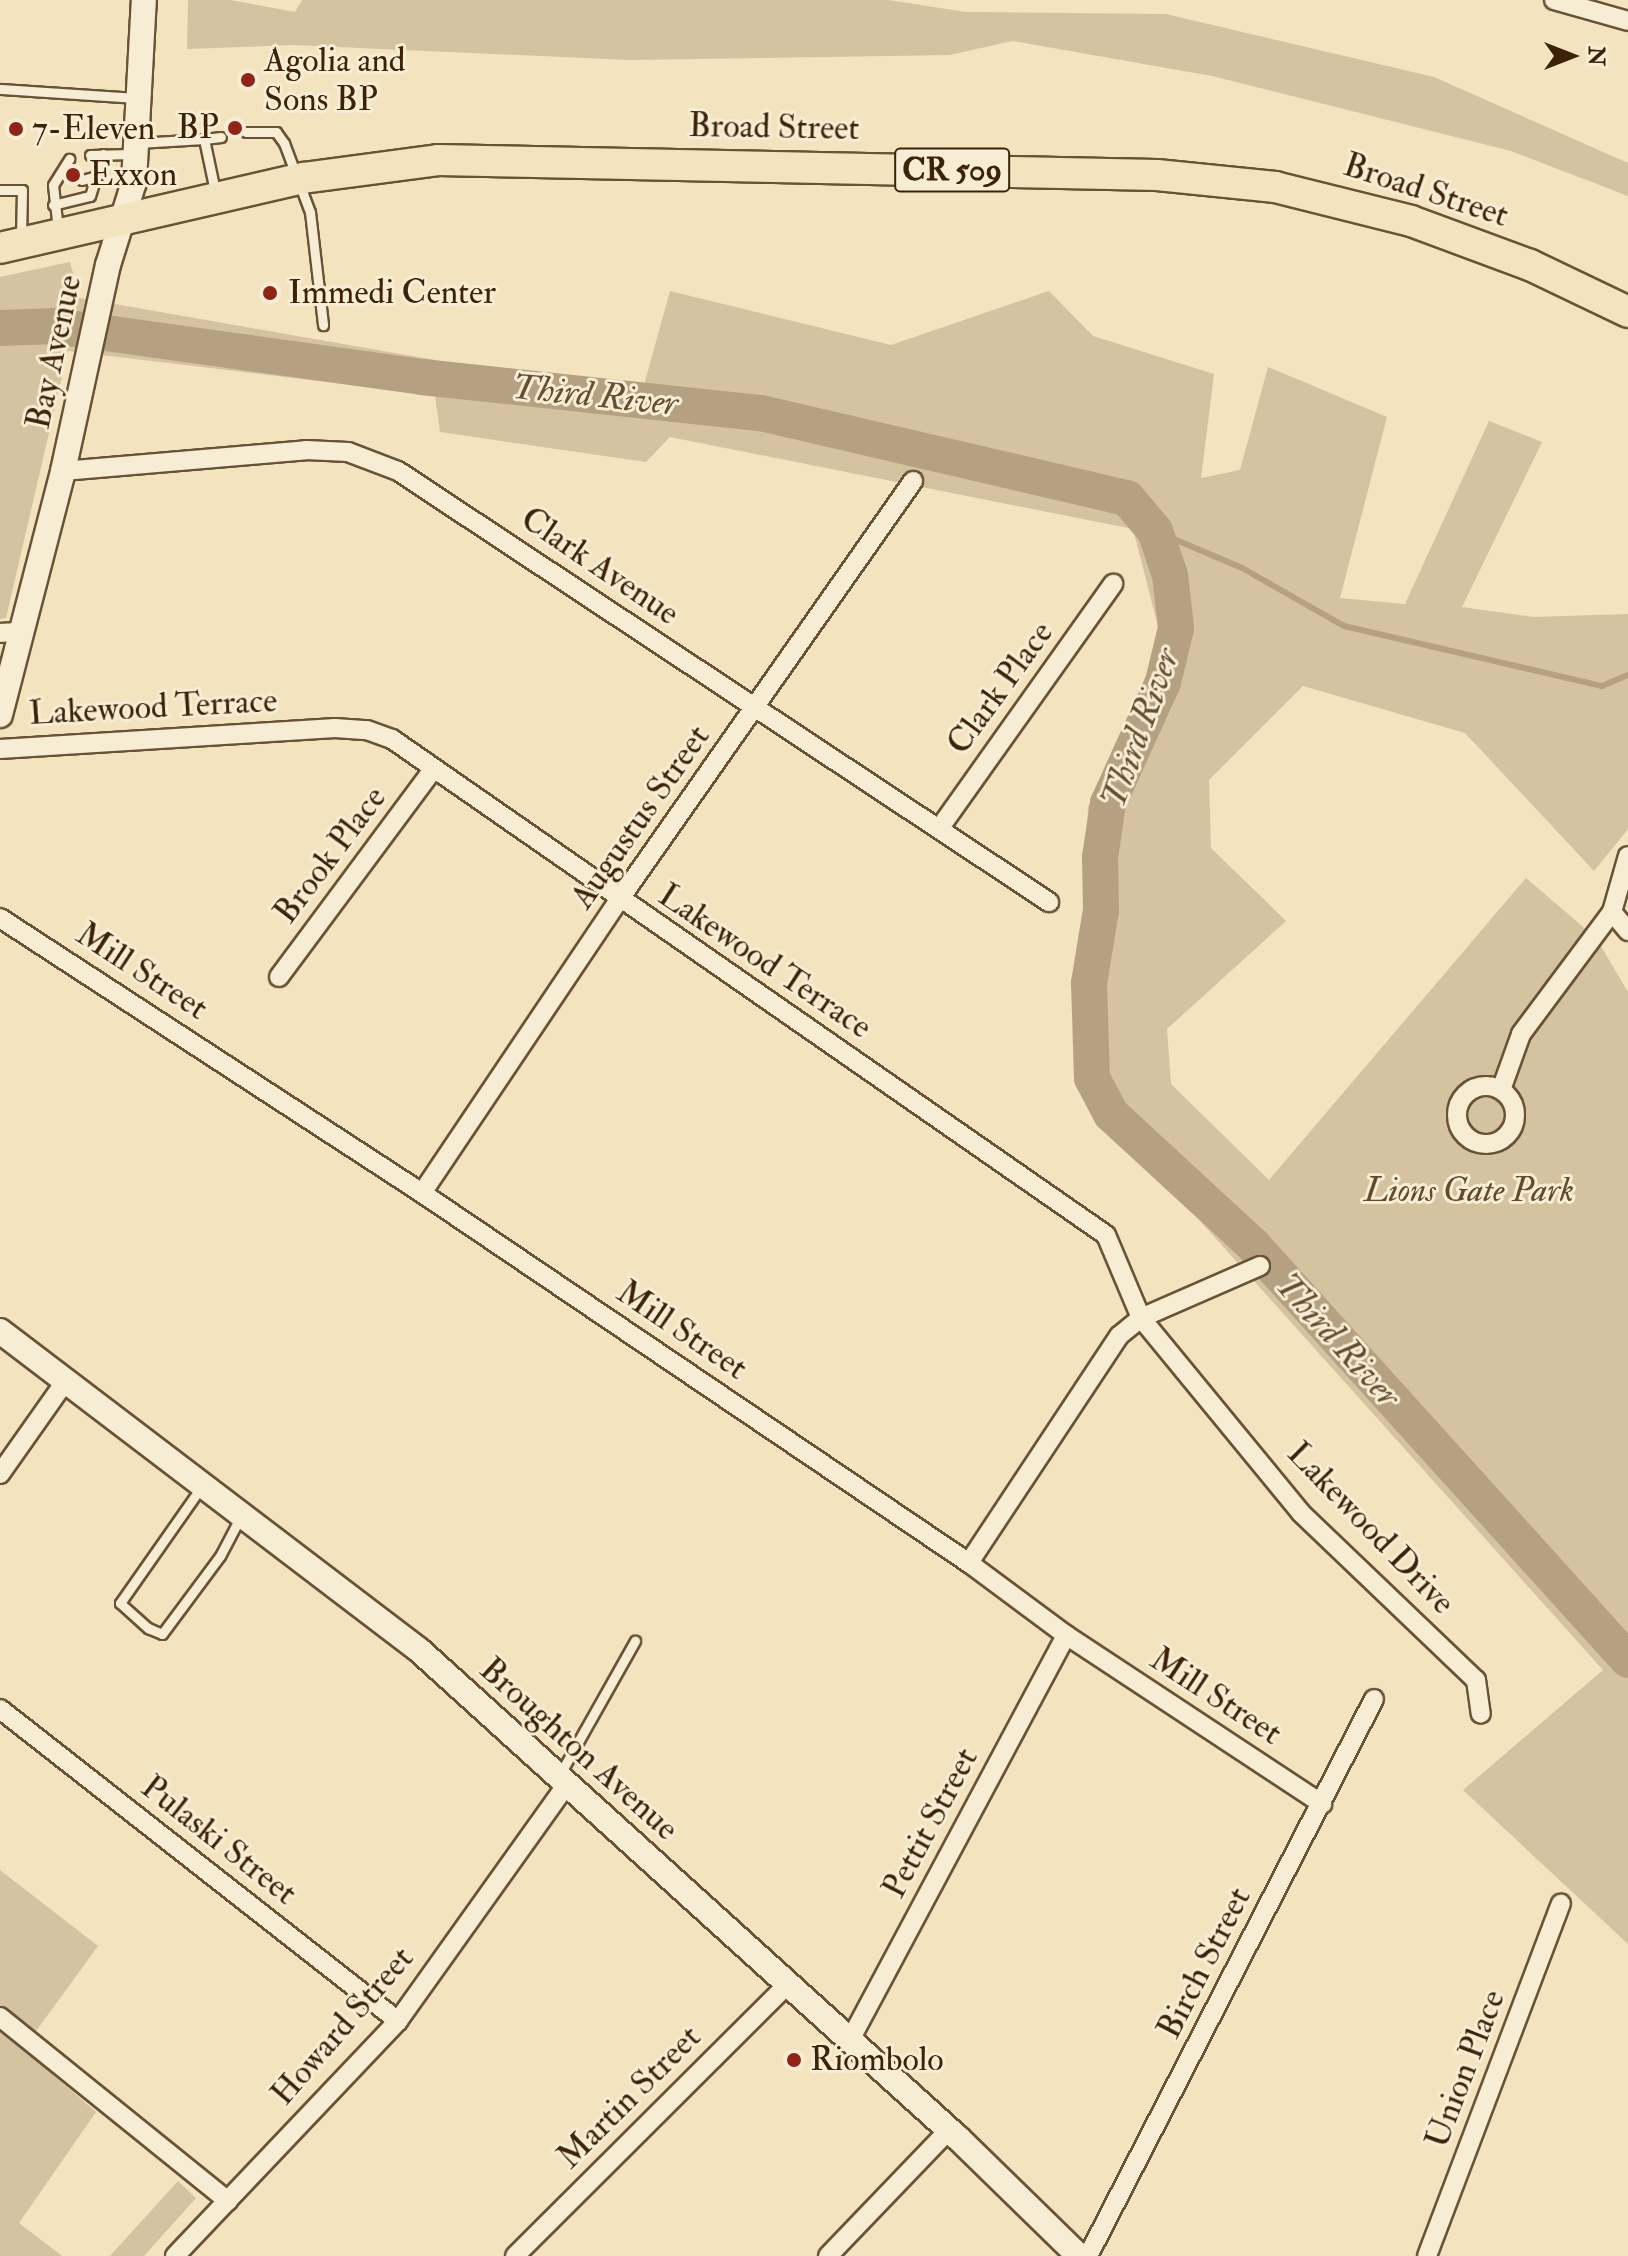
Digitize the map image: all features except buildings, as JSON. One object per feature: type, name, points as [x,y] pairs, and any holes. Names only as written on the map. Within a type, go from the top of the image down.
[{"type":"main road","name":"Broad Street","points":[[11,245],[124,223],[295,180],[486,158],[1221,180],[1275,187],[1411,221],[1530,265],[1628,312]]},
{"type":"street","name":"Bay Avenue","points":[[0,715],[10,632],[63,471],[108,265],[124,223],[138,148],[144,0]]},
{"type":"street","points":[[1554,0],[1601,6],[1628,21]]},
{"type":"street","name":"Clark Avenue","points":[[63,471],[306,450],[348,452],[398,471],[1049,902]]},
{"type":"street","name":"Augustus Street","points":[[422,1193],[619,900],[913,481]]},
{"type":"street","name":"Clark Place","points":[[939,829],[1113,584]]},
{"type":"street","name":"Lakewood Terrace","points":[[0,749],[367,730],[392,739],[432,771],[1106,1235],[1141,1318]]},
{"type":"street","name":"Brook Place","points":[[279,977],[432,771]]},
{"type":"street","points":[[1501,1090],[1521,1034],[1612,912],[1628,856]]},
{"type":"street","points":[[1612,912],[1628,931]]},
{"type":"street","name":"Mill Street","points":[[0,918],[422,1193],[969,1563],[1066,1635],[1322,1804]]},
{"type":"street","points":[[969,1563],[1119,1336],[1141,1318],[1260,1266]]},
{"type":"street","name":"Lakewood Drive","points":[[1141,1318],[1301,1513],[1476,1680],[1481,1714]]},
{"type":"street","name":"Broughton Avenue","points":[[0,1331],[419,1650],[949,2130],[1079,2256]]},
{"type":"street","points":[[0,1474],[65,1382]]},
{"type":"street","name":"Pettit Street","points":[[850,2040],[1066,1635]]},
{"type":"street","name":"Birch Street","points":[[1088,2256],[1374,1699]]},
{"type":"street","name":"Pulaski Street","points":[[0,1709],[398,2021]]},
{"type":"street","name":"Howard Street","points":[[175,2256],[398,2021],[563,1781]]},
{"type":"street","name":"Union Place","points":[[1427,2256],[1561,1904]]},
{"type":"street","name":"Martin Street","points":[[515,2256],[788,1984]]},
{"type":"street","points":[[0,2017],[228,2201]]},
{"type":"street","points":[[828,2256],[949,2130]]},
{"type":"lane","points":[[0,89],[140,98]]},
{"type":"lane","points":[[246,132],[276,132],[310,212],[323,325]]},
{"type":"lane","points":[[90,155],[221,137]]},
{"type":"lane","points":[[204,139],[216,199]]},
{"type":"lane","points":[[53,205],[90,196],[103,154]]},
{"type":"lane","points":[[60,235],[53,205],[69,159]]},
{"type":"lane","points":[[82,180],[97,176]]},
{"type":"lane","points":[[0,190],[22,190],[11,245]]},
{"type":"lane","points":[[202,1486],[120,1603],[148,1628],[162,1634],[220,1556],[241,1516]]},
{"type":"lane","points":[[563,1781],[635,1641]]},
{"type":"green space","points":[[188,0],[231,0],[295,12],[302,0],[888,0],[966,12],[1166,14],[1434,77],[1628,163],[1628,196],[1511,151],[1212,76],[1013,41],[949,55],[629,60],[293,45],[187,49]]},
{"type":"green space","name":"Lions Gate Park","points":[[70,262],[80,298],[641,396],[670,291],[891,345],[1049,291],[1093,336],[1214,374],[1201,478],[1240,470],[1268,367],[1387,417],[1340,598],[1405,604],[1489,421],[1542,442],[1462,607],[1534,617],[1628,614],[1628,829],[1594,871],[1465,733],[1303,686],[1209,780],[1211,848],[1286,921],[1167,1029],[1171,1084],[1269,1180],[1526,878],[1596,938],[1628,992],[1628,1944],[1463,1790],[1603,1670],[1079,1086],[1088,807],[1163,646],[1133,529],[670,437],[646,462],[440,432],[435,395],[68,351],[6,618],[0,619],[0,277]]},
{"type":"green space","points":[[0,1870],[98,1946],[23,2049],[96,2112],[19,2223],[62,2256],[0,2256]]},
{"type":"green space","points":[[178,2181],[196,2198],[144,2256],[110,2256]]},
{"type":"waterway","name":"Third River","points":[[0,328],[55,326],[422,377],[761,413],[1127,498],[1155,531],[1170,575],[1176,628],[1163,682],[1108,803],[1100,858],[1101,910],[1089,983],[1092,1078],[1111,1114],[1253,1245],[1628,1660]]},
{"type":"waterway","points":[[1155,531],[1242,568],[1344,626],[1602,686],[1628,675]]},
{"type":"place","name":"Agolia and Sons BP","points":[[248,80]]},
{"type":"place","name":"BP","points":[[235,128]]},
{"type":"place","name":"7-Eleven","points":[[16,129]]},
{"type":"place","name":"Exxon","points":[[73,175]]},
{"type":"place","name":"Immedi Center","points":[[270,293]]},
{"type":"place","name":"Riombolo","points":[[794,2060]]}]
